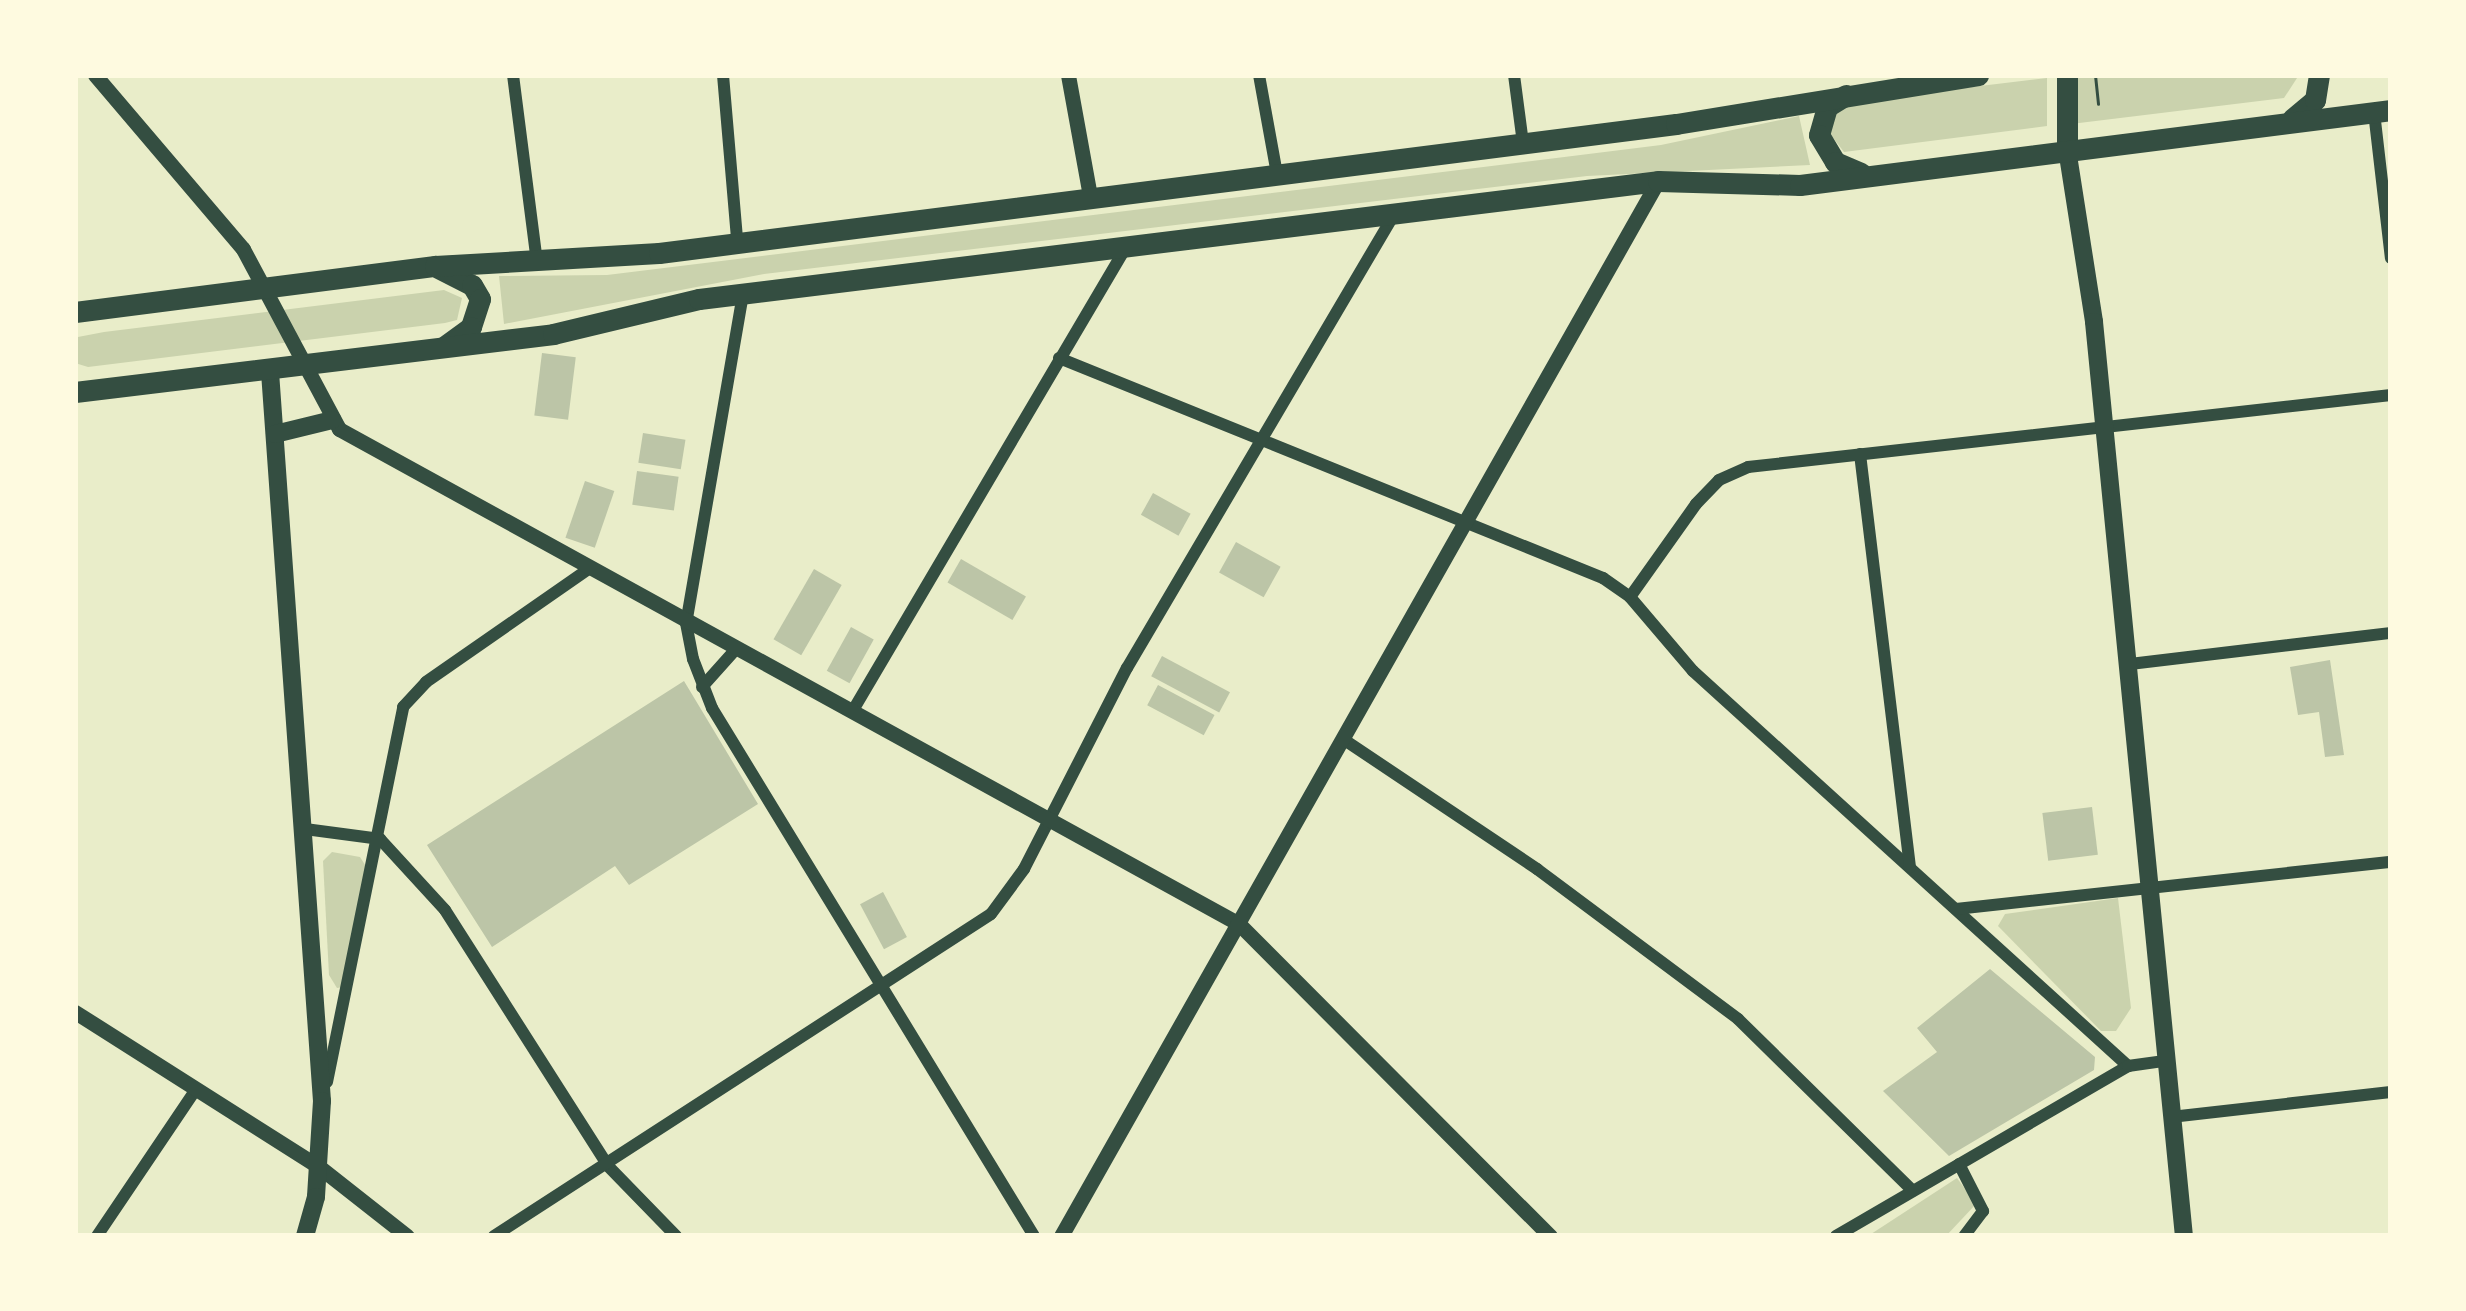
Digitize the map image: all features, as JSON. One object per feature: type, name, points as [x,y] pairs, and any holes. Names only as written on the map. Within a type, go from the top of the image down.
[{"type":"main road","points":[[75,312],[435,266],[537,262],[1276,174],[1523,143],[1978,75]]},
{"type":"main road","points":[[2067,75],[2067,149],[2075,179],[2130,664],[2147,885],[2184,1236]]},
{"type":"main road","points":[[2281,124],[2308,110],[2319,75]]},
{"type":"main road","points":[[1857,90],[1827,107],[1819,135],[1835,162],[1870,175]]},
{"type":"main road","points":[[80,389],[270,372],[743,294],[1392,218],[1658,181],[1800,185],[2382,111]]},
{"type":"main road","points":[[435,266],[472,285],[480,299],[470,327],[442,347]]},
{"type":"main road","points":[[270,372],[322,1101],[318,1166],[305,1236]]},
{"type":"main road","points":[[275,434],[332,420]]},
{"type":"street","points":[[95,75],[228,228],[332,420],[387,462],[1239,924],[1550,1236]]},
{"type":"street","points":[[513,75],[537,262]]},
{"type":"street","points":[[722,75],[737,239]]},
{"type":"street","points":[[1068,75],[1090,196]]},
{"type":"street","points":[[1259,75],[1276,174]]},
{"type":"street","points":[[1514,75],[1523,143]]},
{"type":"street","points":[[2382,111],[2391,258]]},
{"type":"street","points":[[1060,1236],[1658,181]]},
{"type":"street","points":[[494,1236],[991,914],[1024,869],[1045,818],[1392,218]]},
{"type":"street","points":[[852,712],[1125,249]]},
{"type":"street","points":[[743,294],[686,623],[702,687],[1034,1236]]},
{"type":"street","points":[[1059,358],[1465,516],[1630,597],[1693,671],[2128,1066]]},
{"type":"street","points":[[1630,597],[1719,480],[1748,466],[2391,395]]},
{"type":"street","points":[[1860,454],[1910,868]]},
{"type":"street","points":[[322,1101],[380,839],[397,722],[412,693],[586,570]]},
{"type":"street","points":[[2130,664],[2391,633]]},
{"type":"street","points":[[702,687],[736,649]]},
{"type":"street","points":[[1343,739],[1538,869],[1738,1019],[1913,1191]]},
{"type":"street","points":[[305,830],[380,839],[445,910],[608,1166],[676,1236]]},
{"type":"street","points":[[1956,909],[2391,862]]},
{"type":"street","points":[[75,1012],[318,1166],[407,1236]]},
{"type":"street","points":[[1836,1236],[2128,1066],[2165,1061]]},
{"type":"street","points":[[97,1236],[196,1089]]},
{"type":"street","points":[[2171,1117],[2391,1092]]},
{"type":"street","points":[[1959,1164],[1982,1211],[1964,1236]]},
{"type":"path","points":[[2095,75],[2098,104]]},
{"type":"green space","points":[[2299,75],[2284,98],[2071,124],[2073,76]]},
{"type":"green space","points":[[2047,78],[2047,126],[1844,152],[1827,130],[1831,113],[1847,102]]},
{"type":"green space","points":[[1799,116],[1810,165],[1587,176],[764,274],[504,324],[499,276],[607,275],[1661,145]]},
{"type":"green space","points":[[444,290],[462,298],[457,320],[88,367],[75,363],[78,337]]},
{"type":"green space","points":[[332,852],[360,857],[367,868],[344,987],[337,988],[329,975],[323,861]]},
{"type":"green space","points":[[2118,898],[2131,1008],[2116,1031],[2101,1031],[1998,926],[2005,914]]},
{"type":"green space","points":[[1957,1178],[1976,1204],[1946,1236],[1868,1236]]},
{"type":"building","points":[[542,353],[576,357],[568,420],[534,416]]},
{"type":"building","points":[[643,433],[685,440],[681,469],[638,463]]},
{"type":"building","points":[[637,471],[679,477],[674,511],[632,505]]},
{"type":"building","points":[[585,481],[614,491],[595,548],[565,538]]},
{"type":"building","points":[[1153,493],[1191,514],[1178,536],[1141,515]]},
{"type":"building","points":[[1236,542],[1281,567],[1264,597],[1219,573]]},
{"type":"building","points":[[961,559],[1026,596],[1012,620],[948,582]]},
{"type":"building","points":[[814,569],[842,585],[801,655],[774,639]]},
{"type":"building","points":[[851,627],[874,640],[849,683],[827,671]]},
{"type":"building","points":[[1162,656],[1230,692],[1219,712],[1151,676]]},
{"type":"building","points":[[2330,660],[2344,755],[2325,757],[2319,712],[2298,715],[2290,667]]},
{"type":"building","points":[[684,681],[758,804],[629,885],[615,866],[492,947],[427,845]]},
{"type":"building","points":[[1158,685],[1215,715],[1204,735],[1147,705]]},
{"type":"building","points":[[2092,807],[2098,855],[2048,861],[2042,813]]},
{"type":"building","points":[[883,892],[907,937],[884,949],[860,904]]},
{"type":"building","points":[[1990,969],[2095,1057],[2094,1070],[1949,1156],[1883,1091],[1937,1052],[1917,1028]]}]
